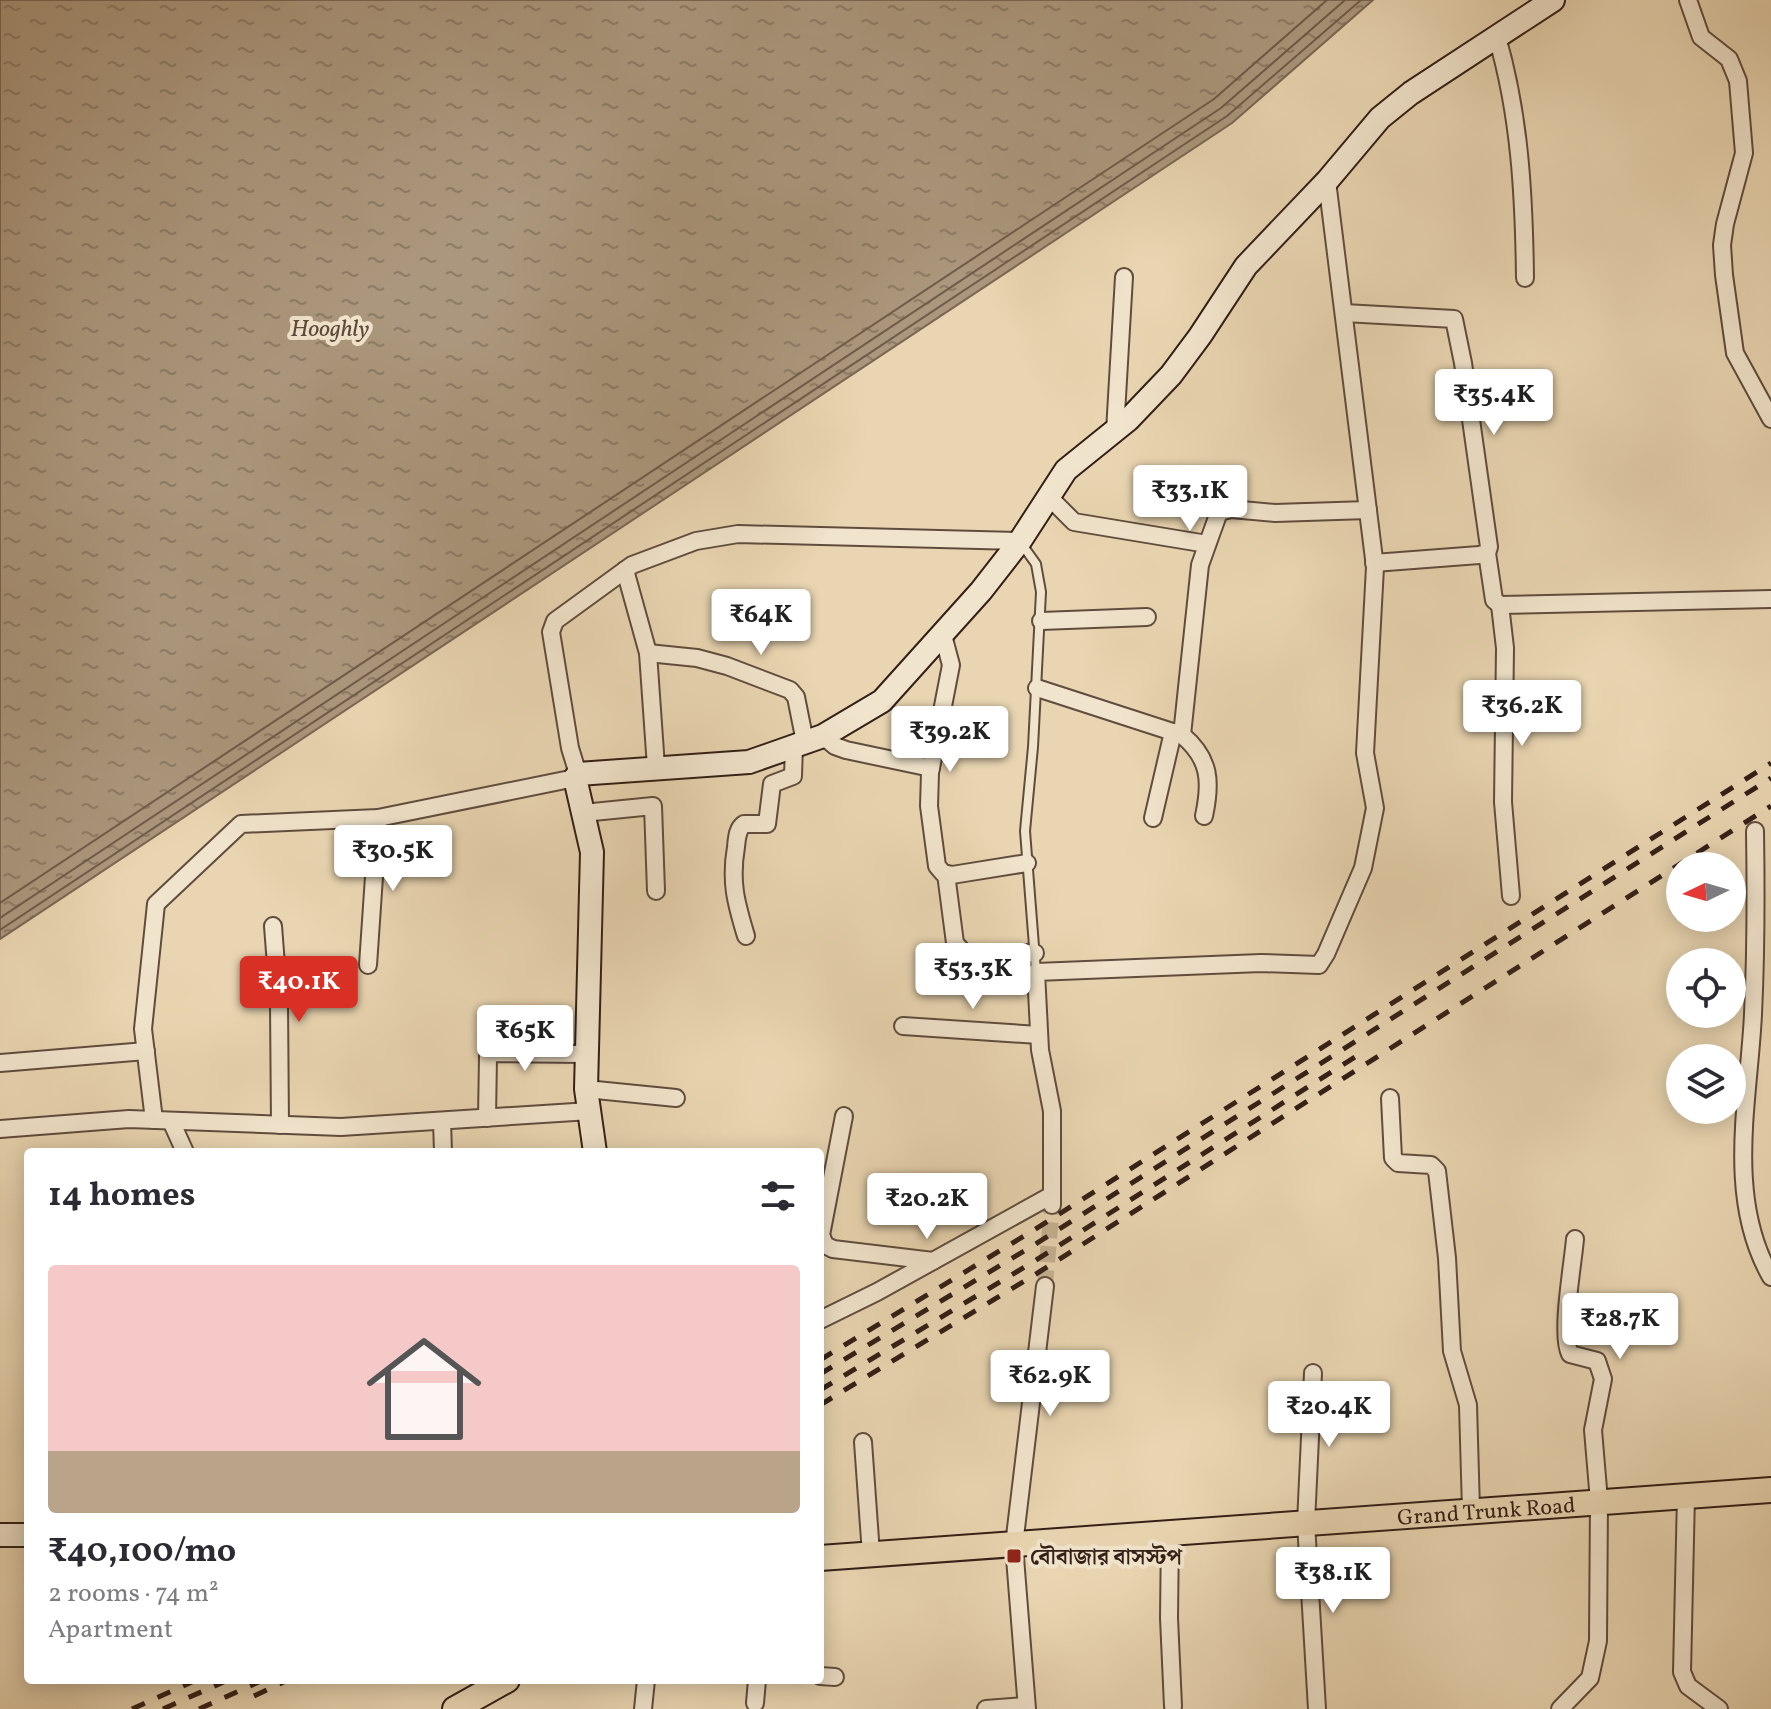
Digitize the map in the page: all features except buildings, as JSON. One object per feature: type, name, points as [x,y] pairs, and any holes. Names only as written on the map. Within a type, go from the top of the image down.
[{"type":"main road","name":"Grand Trunk Road","points":[[824,1558],[1771,1490]]},
{"type":"main road","points":[[455,1709],[500,1684]]},
{"type":"street","points":[[182,1148],[162,1120],[143,1029],[156,904],[241,824],[378,818],[576,776],[656,767],[749,762],[807,741],[882,701],[943,635],[1020,541],[1074,461],[1115,431],[1171,375],[1246,266],[1393,106],[1553,0]]},
{"type":"street","points":[[1688,0],[1701,37],[1729,59],[1738,81],[1744,153],[1725,224],[1724,275],[1735,353],[1771,419]]},
{"type":"street","points":[[1497,37],[1517,128],[1525,278]]},
{"type":"street","points":[[824,1318],[1052,1200],[1052,1111],[1039,1035],[1036,972],[1261,963],[1313,966],[1323,961],[1363,868],[1375,811],[1365,753],[1374,563],[1327,181]]},
{"type":"street","points":[[1115,431],[1124,277]]},
{"type":"street","points":[[1344,313],[1454,319],[1485,516],[1494,600],[1500,605],[1771,599]]},
{"type":"street","points":[[1049,497],[1074,522],[1207,544]]},
{"type":"street","points":[[1153,818],[1177,734],[1199,577],[1216,517],[1224,510],[1275,513],[1368,510]]},
{"type":"street","points":[[595,1148],[586,1089],[592,852],[570,748],[551,632],[555,621],[632,565],[696,541],[738,534],[1020,541]]},
{"type":"street","points":[[1374,563],[1487,553]]},
{"type":"street","points":[[625,570],[648,653],[656,767]]},
{"type":"street","points":[[1500,605],[1505,648],[1503,802],[1511,896]]},
{"type":"street","points":[[1041,621],[1147,617]]},
{"type":"street","points":[[943,635],[951,665],[931,768],[929,806],[937,866],[946,874],[955,943],[964,953],[1035,953]]},
{"type":"street","points":[[648,653],[697,658],[727,666],[790,690],[796,697],[807,741],[793,776],[772,784],[767,824],[739,826],[732,867],[733,888],[746,936]]},
{"type":"street","points":[[1037,688],[1177,734],[1191,742],[1210,784],[1204,816]]},
{"type":"street","points":[[807,741],[931,768]]},
{"type":"street","points":[[583,813],[653,806],[656,891]]},
{"type":"street","points":[[368,965],[378,818]]},
{"type":"street","points":[[1755,831],[1764,926],[1741,1174],[1754,1234],[1771,1277]]},
{"type":"street","points":[[946,874],[1027,863]]},
{"type":"street","points":[[273,926],[279,1004],[280,1125]]},
{"type":"street","points":[[903,1026],[1039,1035]]},
{"type":"street","points":[[0,1063],[146,1051]]},
{"type":"street","points":[[487,1118],[490,1053],[587,1054]]},
{"type":"street","points":[[586,1089],[676,1098]]},
{"type":"street","points":[[1390,1098],[1393,1158],[1398,1163],[1431,1165],[1437,1171],[1447,1258],[1452,1351],[1468,1405],[1471,1510]]},
{"type":"street","points":[[0,1129],[129,1119],[341,1127],[590,1111]]},
{"type":"street","points":[[824,1219],[844,1116]]},
{"type":"street","points":[[442,1121],[443,1148]]},
{"type":"street","points":[[1562,1708],[1590,1678],[1596,1658],[1599,1501],[1593,1430],[1602,1388],[1602,1370],[1597,1361],[1570,1354],[1567,1348],[1575,1239]]},
{"type":"street","points":[[824,1242],[833,1249],[933,1261]]},
{"type":"street","points":[[986,1709],[1026,1708],[1014,1545],[1045,1286]]},
{"type":"street","points":[[1313,1373],[1306,1523],[1317,1709]]},
{"type":"street","points":[[863,1442],[871,1554]]},
{"type":"street","points":[[1686,1495],[1682,1672],[1688,1686],[1717,1708]]},
{"type":"street","points":[[1170,1533],[1169,1633],[1173,1706]]},
{"type":"street","points":[[0,1535],[24,1535]]},
{"type":"street","points":[[643,1709],[646,1684]]},
{"type":"street","points":[[755,1703],[757,1684]]},
{"type":"lane","points":[[1020,541],[1031,554],[1040,577],[1041,621],[1025,831],[1036,972]]},
{"type":"water","name":"Hooghly","points":[[0,0],[1373,0],[1232,123],[0,939]]},
{"type":"tunnel","points":[[1045,1286],[1052,1205]]},
{"type":"railway","points":[[824,1358],[1034,1230],[1771,763]]},
{"type":"railway","points":[[824,1372],[1034,1245],[1771,778]]},
{"type":"railway","points":[[824,1403],[1036,1274],[1771,806]]},
{"type":"railway","points":[[824,1388],[1033,1262],[1366,1050]]},
{"type":"railway","points":[[132,1709],[187,1684]]},
{"type":"railway","points":[[163,1709],[219,1684]]},
{"type":"railway","points":[[199,1709],[254,1684]]},
{"type":"railway","points":[[254,1696],[280,1684]]},
{"type":"place","name":"বৌবাজার বাসস্টপ","points":[[1014,1556]]}]
